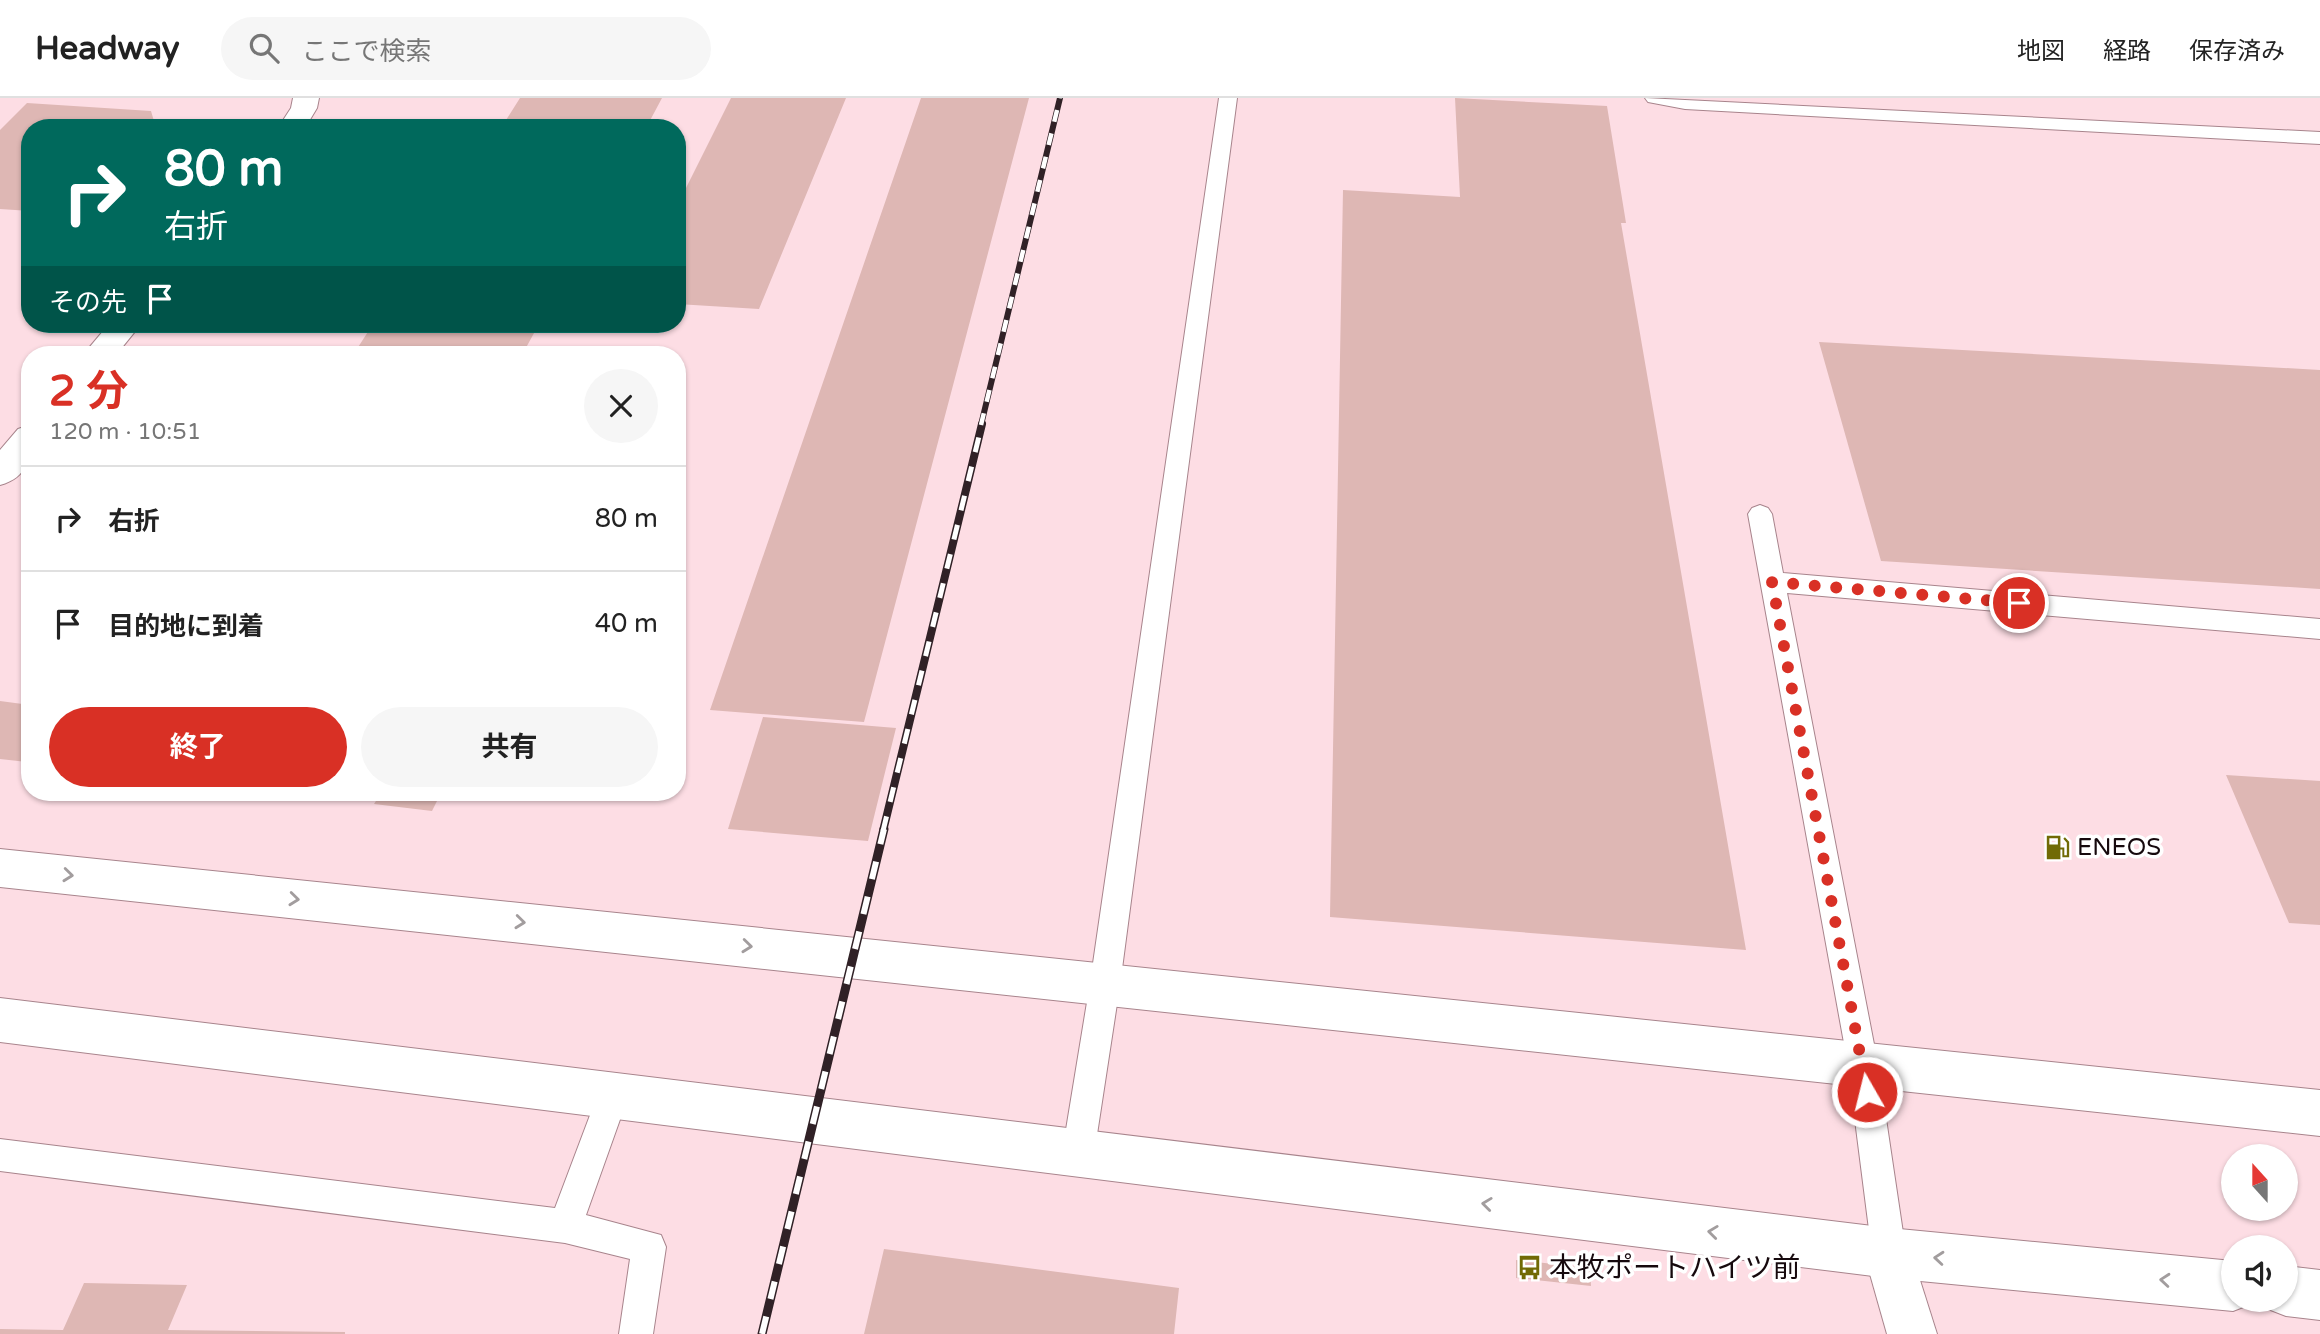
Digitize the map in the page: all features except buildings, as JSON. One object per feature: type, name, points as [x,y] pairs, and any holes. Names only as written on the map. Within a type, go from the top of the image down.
[{"type":"street","points":[[297,119],[304,108],[306,98]]},
{"type":"street","points":[[0,473],[21,448]]},
{"type":"street","points":[[0,868],[2320,1113]]},
{"type":"street","points":[[0,1020],[1889,1253],[2221,1285]]},
{"type":"street","points":[[1889,1253],[1913,1334]]},
{"type":"street","points":[[2298,1292],[2320,1295]]},
{"type":"lane","points":[[1078,1154],[1105,984],[1228,98]]},
{"type":"lane","points":[[1654,98],[1685,104],[2320,138]]},
{"type":"lane","points":[[1760,514],[1863,1065],[1889,1253]]},
{"type":"lane","points":[[1772,582],[2320,629]]},
{"type":"lane","points":[[565,1227],[612,1097]]},
{"type":"lane","points":[[0,1155],[565,1227],[649,1247],[636,1334]]},
{"type":"railway","points":[[981,425],[1060,98]]},
{"type":"railway","points":[[883,831],[982,424]]},
{"type":"railway","points":[[762,1334],[884,829]]},
{"type":"place","name":"ENEOS","points":[[2057,847]]},
{"type":"place","name":"本牧ポートハイツ前","points":[[1529,1267]]},
{"type":"route","points":[[1867,1092],[1772,582],[2019,603]]}]
